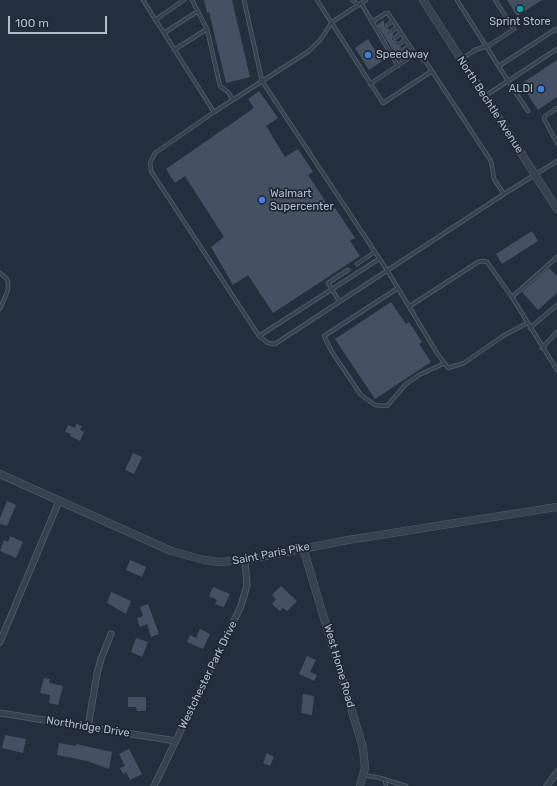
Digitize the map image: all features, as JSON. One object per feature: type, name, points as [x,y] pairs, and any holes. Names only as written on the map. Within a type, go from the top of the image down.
[{"type":"street","name":"North Bechtle Avenue","points":[[423,0],[557,209]]},
{"type":"street","name":"Saint Paris Pike","points":[[0,474],[147,541],[186,556],[220,562],[245,560],[303,548],[557,507]]},
{"type":"street","points":[[0,642],[59,500]]},
{"type":"street","name":"West Home Road","points":[[303,548],[335,650],[362,748],[365,761],[364,775],[360,786]]},
{"type":"street","name":"Westchester Park Drive","points":[[154,786],[241,606],[247,585],[245,560]]},
{"type":"street","points":[[88,727],[100,659],[112,634]]},
{"type":"street","name":"Northridge Drive","points":[[0,713],[176,741]]},
{"type":"street","points":[[547,786],[557,772]]},
{"type":"lane","points":[[143,0],[214,112]]},
{"type":"lane","points":[[155,20],[184,0]]},
{"type":"lane","points":[[192,0],[206,29],[220,86],[228,92],[233,100]]},
{"type":"lane","points":[[244,0],[262,81],[387,270],[448,368],[464,362],[503,336],[527,323]]},
{"type":"lane","points":[[317,0],[383,103],[432,71]]},
{"type":"lane","points":[[352,0],[360,4],[394,56],[398,66]]},
{"type":"lane","points":[[366,0],[331,24],[321,39],[309,50],[214,112],[156,153],[150,163],[151,171],[259,336],[268,343],[275,344],[504,194],[557,162]]},
{"type":"lane","points":[[457,0],[528,112]]},
{"type":"lane","points":[[461,60],[475,50],[485,46],[514,29],[495,0]]},
{"type":"lane","points":[[164,33],[198,11]]},
{"type":"lane","points":[[372,22],[388,13],[415,54],[426,62],[491,161],[494,179],[504,194]]},
{"type":"lane","points":[[387,25],[393,21]]},
{"type":"lane","points":[[391,32],[397,27]]},
{"type":"lane","points":[[174,50],[206,29]]},
{"type":"lane","points":[[499,66],[556,29],[557,31]]},
{"type":"lane","points":[[395,38],[401,33]]},
{"type":"lane","points":[[399,44],[405,40]]},
{"type":"lane","points":[[403,50],[409,46]]},
{"type":"lane","points":[[484,96],[557,49]]},
{"type":"lane","points":[[370,84],[415,54]]},
{"type":"lane","points":[[557,108],[545,116],[544,119],[557,143]]},
{"type":"lane","points":[[357,264],[375,252]]},
{"type":"lane","points":[[512,296],[557,257]]},
{"type":"lane","points":[[259,336],[379,259]]},
{"type":"lane","points":[[410,306],[478,262],[487,262],[512,296],[556,369]]},
{"type":"lane","points":[[339,302],[328,283],[348,270]]},
{"type":"lane","points":[[0,273],[7,279],[8,290],[0,310]]},
{"type":"lane","points":[[398,288],[324,336],[332,352],[361,395],[375,405],[387,406],[405,385],[419,375],[444,363]]},
{"type":"lane","points":[[530,328],[557,305]]},
{"type":"lane","points":[[542,348],[557,332]]},
{"type":"lane","points":[[556,369],[557,361]]},
{"type":"lane","points":[[364,775],[385,779],[406,786]]},
{"type":"lane","points":[[385,779],[386,786]]},
{"type":"building","points":[[204,0],[232,0],[250,77],[226,83],[209,12],[207,13]]},
{"type":"building","name":"Sprint Store","points":[[507,0],[542,0],[517,16]]},
{"type":"building","points":[[384,20],[384,26],[389,29],[388,34],[393,34],[392,40],[397,41],[396,45],[401,47],[400,51],[407,56],[400,61],[377,25]]},
{"type":"building","points":[[368,39],[382,61],[369,70],[355,48]]},
{"type":"building","points":[[557,60],[557,97],[538,110],[521,84]]},
{"type":"building","name":"Walmart Supercenter","points":[[259,91],[278,118],[266,126],[285,157],[298,149],[313,172],[308,175],[331,210],[335,208],[355,238],[350,241],[360,256],[273,313],[248,275],[233,285],[211,247],[224,237],[185,176],[175,183],[166,169],[254,108],[248,99]]},
{"type":"building","points":[[532,231],[538,241],[502,264],[496,254]]},
{"type":"building","points":[[549,268],[557,276],[557,293],[538,310],[522,292]]},
{"type":"building","points":[[391,302],[406,324],[409,322],[422,342],[419,344],[431,362],[375,399],[335,339]]},
{"type":"building","points":[[76,424],[82,426],[80,430],[84,432],[80,441],[70,436],[71,434],[65,432],[68,425],[75,428]]},
{"type":"building","points":[[133,453],[142,457],[134,474],[125,470]]},
{"type":"building","points":[[7,501],[16,505],[7,526],[0,524],[0,518]]},
{"type":"building","points":[[10,536],[23,542],[16,558],[0,551],[4,540],[8,542]]},
{"type":"building","points":[[130,560],[146,567],[142,577],[126,570]]},
{"type":"building","points":[[281,586],[297,601],[287,611],[283,608],[280,611],[272,604],[276,599],[272,595]]},
{"type":"building","points":[[213,587],[230,594],[224,607],[215,604],[217,600],[209,596]]},
{"type":"building","points":[[111,592],[131,601],[126,614],[107,603]]},
{"type":"building","points":[[148,604],[159,634],[151,637],[147,624],[140,627],[137,618],[143,616],[140,607]]},
{"type":"building","points":[[200,629],[210,634],[203,649],[187,642],[190,635],[196,638]]},
{"type":"building","points":[[136,638],[148,642],[142,657],[131,652]]},
{"type":"building","points":[[307,656],[316,660],[310,672],[317,675],[314,681],[299,674]]},
{"type":"building","points":[[44,678],[50,679],[49,683],[63,686],[58,705],[49,703],[50,695],[40,693]]},
{"type":"building","points":[[303,694],[314,696],[312,715],[301,713]]},
{"type":"building","points":[[128,697],[146,697],[146,711],[137,711],[136,707],[128,707]]},
{"type":"building","points":[[5,735],[26,739],[23,753],[2,748]]},
{"type":"building","points":[[59,743],[76,746],[76,744],[112,752],[109,769],[87,761],[57,755]]},
{"type":"building","points":[[129,749],[142,774],[130,780],[126,772],[123,774],[120,768],[125,766],[119,754]]},
{"type":"building","points":[[267,753],[274,757],[270,766],[263,763]]},
{"type":"place","name":"Sprint Store","points":[[520,9]]},
{"type":"place","name":"Speedway","points":[[368,55]]},
{"type":"place","name":"ALDI","points":[[541,89]]},
{"type":"place","name":"Walmart Supercenter","points":[[262,200]]}]
